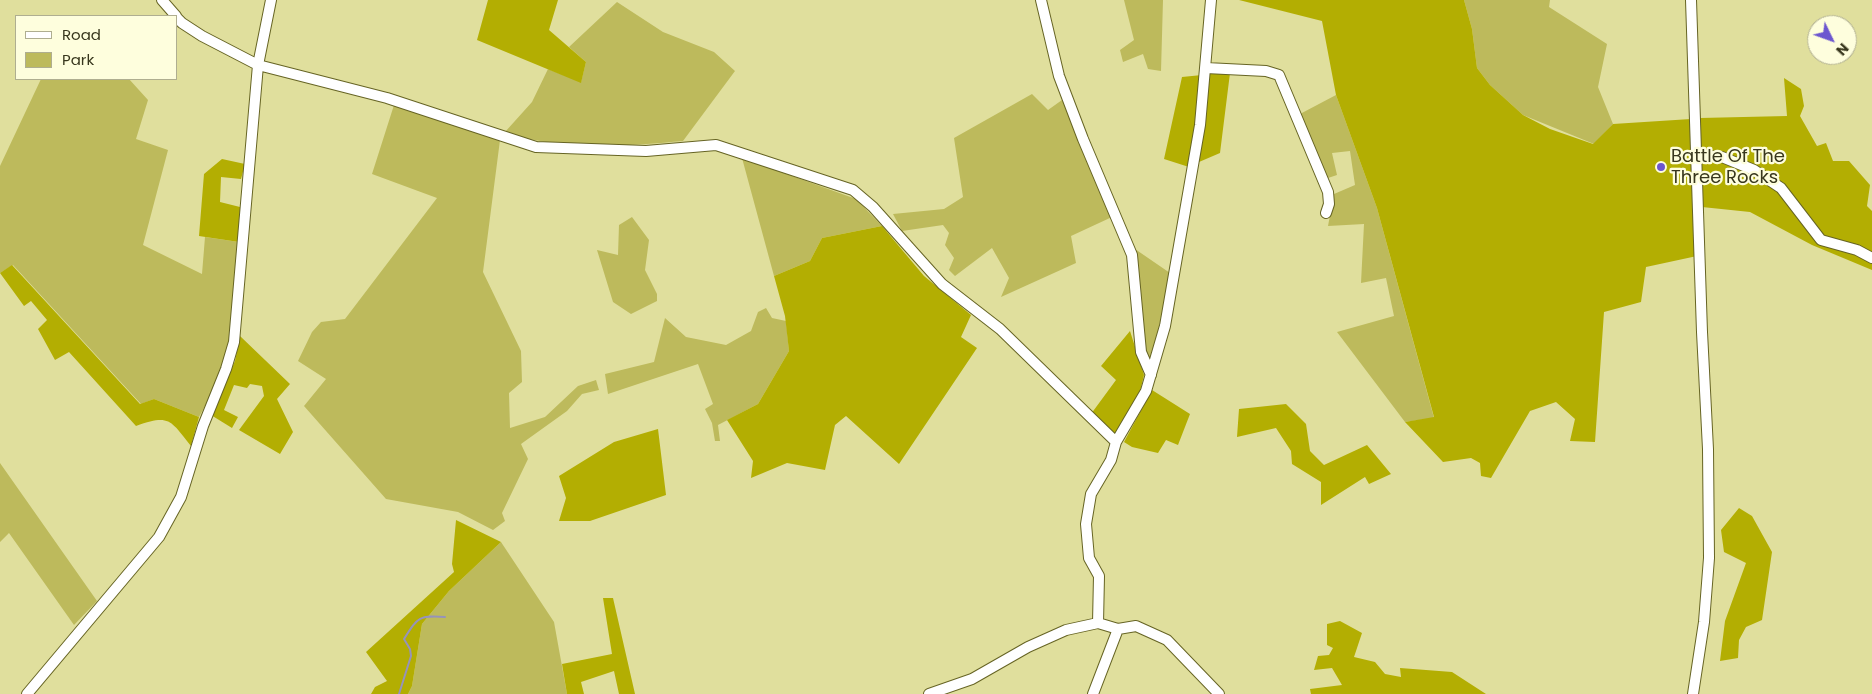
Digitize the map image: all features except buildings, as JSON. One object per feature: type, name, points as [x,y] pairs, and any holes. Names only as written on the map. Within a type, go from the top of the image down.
[{"type":"street","points":[[162,0],[174,15]]},
{"type":"street","points":[[26,694],[159,538],[181,497],[203,426],[226,369],[234,342],[258,65],[271,0]]},
{"type":"street","points":[[1041,0],[1059,76],[1083,139],[1132,255],[1141,352],[1151,375]]},
{"type":"street","points":[[1098,623],[1099,576],[1090,558],[1086,524],[1091,494],[1110,460],[1116,442],[1146,391],[1164,326],[1183,233],[1200,125],[1211,0]]},
{"type":"street","points":[[1691,0],[1708,450],[1709,558],[1704,622],[1693,694]]},
{"type":"street","points":[[178,19],[202,36],[258,65],[387,98],[536,147],[646,152],[716,145],[853,190],[873,207],[942,284],[1000,329],[1116,442]]},
{"type":"street","points":[[1206,68],[1266,71],[1279,75],[1328,192],[1329,204],[1326,213]]},
{"type":"street","points":[[1697,155],[1722,157],[1754,170],[1781,188],[1821,240],[1857,250],[1872,258]]},
{"type":"street","points":[[929,694],[972,679],[1020,652],[1066,630],[1098,623],[1118,629],[1136,626],[1167,640],[1219,694]]},
{"type":"street","points":[[1094,694],[1118,629]]},
{"type":"green space","points":[[1124,0],[1163,0],[1161,71],[1148,69],[1143,54],[1123,62],[1120,50],[1134,40]]},
{"type":"green space","points":[[1464,0],[1550,0],[1549,7],[1607,44],[1598,87],[1613,124],[1594,144],[1523,115],[1490,85],[1477,68],[1472,29]]},
{"type":"green space","points":[[617,2],[663,32],[714,52],[735,71],[683,141],[593,146],[569,145],[525,138],[505,132],[532,102],[548,69],[581,82],[586,62],[569,47]]},
{"type":"green space","points":[[41,80],[130,80],[148,100],[136,139],[168,150],[143,245],[202,274],[205,237],[239,242],[230,341],[218,378],[199,417],[154,399],[141,404],[13,265],[0,273],[0,166]]},
{"type":"green space","points":[[1032,94],[1048,110],[1062,100],[1112,217],[1071,236],[1076,263],[1001,297],[1009,278],[992,248],[955,276],[949,270],[954,258],[945,245],[949,233],[943,225],[902,231],[893,214],[944,209],[963,197],[954,138]]},
{"type":"green space","points":[[1336,95],[1377,208],[1434,418],[1405,422],[1337,332],[1394,316],[1386,278],[1361,283],[1364,224],[1328,226],[1334,194],[1355,185],[1350,151],[1332,153],[1337,175],[1325,179],[1300,114]]},
{"type":"green space","points":[[394,105],[500,140],[483,272],[521,351],[522,382],[509,393],[510,428],[545,417],[578,386],[596,380],[599,390],[582,394],[567,411],[521,444],[528,459],[502,513],[505,521],[493,530],[458,512],[386,499],[304,406],[326,379],[298,361],[312,332],[321,322],[345,319],[437,198],[372,174]]},
{"type":"green space","points":[[742,158],[856,199],[882,226],[822,238],[810,261],[774,276]]},
{"type":"green space","points":[[632,217],[649,240],[645,270],[657,294],[657,301],[631,314],[613,302],[597,250],[618,255],[619,225]]},
{"type":"green space","points":[[1135,249],[1170,273],[1151,365],[1144,349]]},
{"type":"green space","points":[[766,308],[772,318],[786,321],[789,351],[758,404],[718,425],[720,441],[715,441],[712,423],[705,409],[713,404],[698,364],[608,394],[605,374],[654,362],[665,318],[686,337],[726,345],[751,331],[758,312]]},
{"type":"green space","points":[[0,463],[97,601],[74,625],[9,533],[0,542]]},
{"type":"green space","points":[[501,542],[554,622],[567,694],[408,694],[412,686],[422,624],[449,591]]},
{"type":"shaded area","points":[[488,0],[558,0],[549,30],[586,62],[581,83],[477,40]]},
{"type":"shaded area","points":[[1239,0],[1464,0],[1472,29],[1477,68],[1490,85],[1523,115],[1550,129],[1593,144],[1613,124],[1691,119],[1697,256],[1646,267],[1641,302],[1604,312],[1595,442],[1570,441],[1575,419],[1556,402],[1530,411],[1491,478],[1481,476],[1480,463],[1471,458],[1443,462],[1405,422],[1434,417],[1377,208],[1336,95],[1322,21]]},
{"type":"shaded area","points":[[1220,70],[1230,73],[1220,153],[1199,162],[1209,74]]},
{"type":"shaded area","points":[[1202,75],[1189,167],[1164,159],[1182,77]]},
{"type":"shaded area","points":[[1784,78],[1801,89],[1804,106],[1800,116],[1817,146],[1826,143],[1833,161],[1849,161],[1870,185],[1867,206],[1872,211],[1872,270],[1812,245],[1750,212],[1702,207],[1700,118],[1787,116]]},
{"type":"shaded area","points":[[222,159],[245,164],[241,179],[221,177],[220,202],[240,207],[239,242],[199,236],[204,174]]},
{"type":"shaded area","points":[[882,226],[924,276],[971,315],[961,337],[977,348],[899,464],[846,416],[835,425],[825,470],[787,463],[751,478],[753,461],[727,420],[758,404],[789,351],[785,316],[774,276],[810,261],[822,238]]},
{"type":"shaded area","points":[[12,265],[140,404],[154,399],[199,417],[191,446],[173,425],[163,420],[147,422],[136,426],[69,352],[55,360],[38,329],[47,320],[31,301],[24,306],[0,273]]},
{"type":"shaded area","points":[[1130,331],[1144,375],[1139,396],[1116,435],[1091,414],[1116,380],[1101,366]]},
{"type":"shaded area","points":[[240,336],[290,384],[277,399],[293,432],[280,454],[239,430],[264,396],[262,386],[250,384],[247,388],[234,385],[224,410],[238,417],[232,428],[211,415],[235,361]]},
{"type":"shaded area","points":[[1152,390],[1190,414],[1178,445],[1166,440],[1158,453],[1132,447],[1124,442]]},
{"type":"shaded area","points":[[1286,404],[1306,424],[1310,451],[1324,465],[1367,445],[1391,474],[1369,484],[1365,477],[1321,505],[1321,482],[1292,464],[1291,451],[1276,428],[1237,437],[1239,409]]},
{"type":"shaded area","points":[[658,429],[666,495],[590,521],[559,521],[566,498],[559,476],[614,442]]},
{"type":"shaded area","points":[[1739,508],[1752,516],[1772,552],[1762,620],[1746,627],[1739,640],[1738,658],[1720,661],[1725,621],[1746,563],[1724,552],[1721,530]]},
{"type":"shaded area","points":[[456,520],[501,542],[449,591],[422,624],[412,686],[408,694],[371,694],[375,687],[387,681],[366,652],[454,572],[452,564]]},
{"type":"shaded area","points":[[603,598],[613,598],[635,694],[619,694],[614,671],[581,682],[584,694],[567,694],[562,664],[612,654]]},
{"type":"shaded area","points":[[1340,621],[1362,633],[1354,657],[1375,662],[1385,674],[1401,677],[1400,668],[1452,672],[1486,694],[1311,694],[1310,689],[1342,685],[1332,668],[1314,670],[1318,656],[1329,655],[1333,648],[1327,645],[1327,624]]},
{"type":"waterway","points":[[399,694],[411,656],[410,649],[404,639],[420,619],[430,616],[445,617]]},
{"type":"place","name":"Battle Of The Three Rocks","points":[[1661,167]]}]
